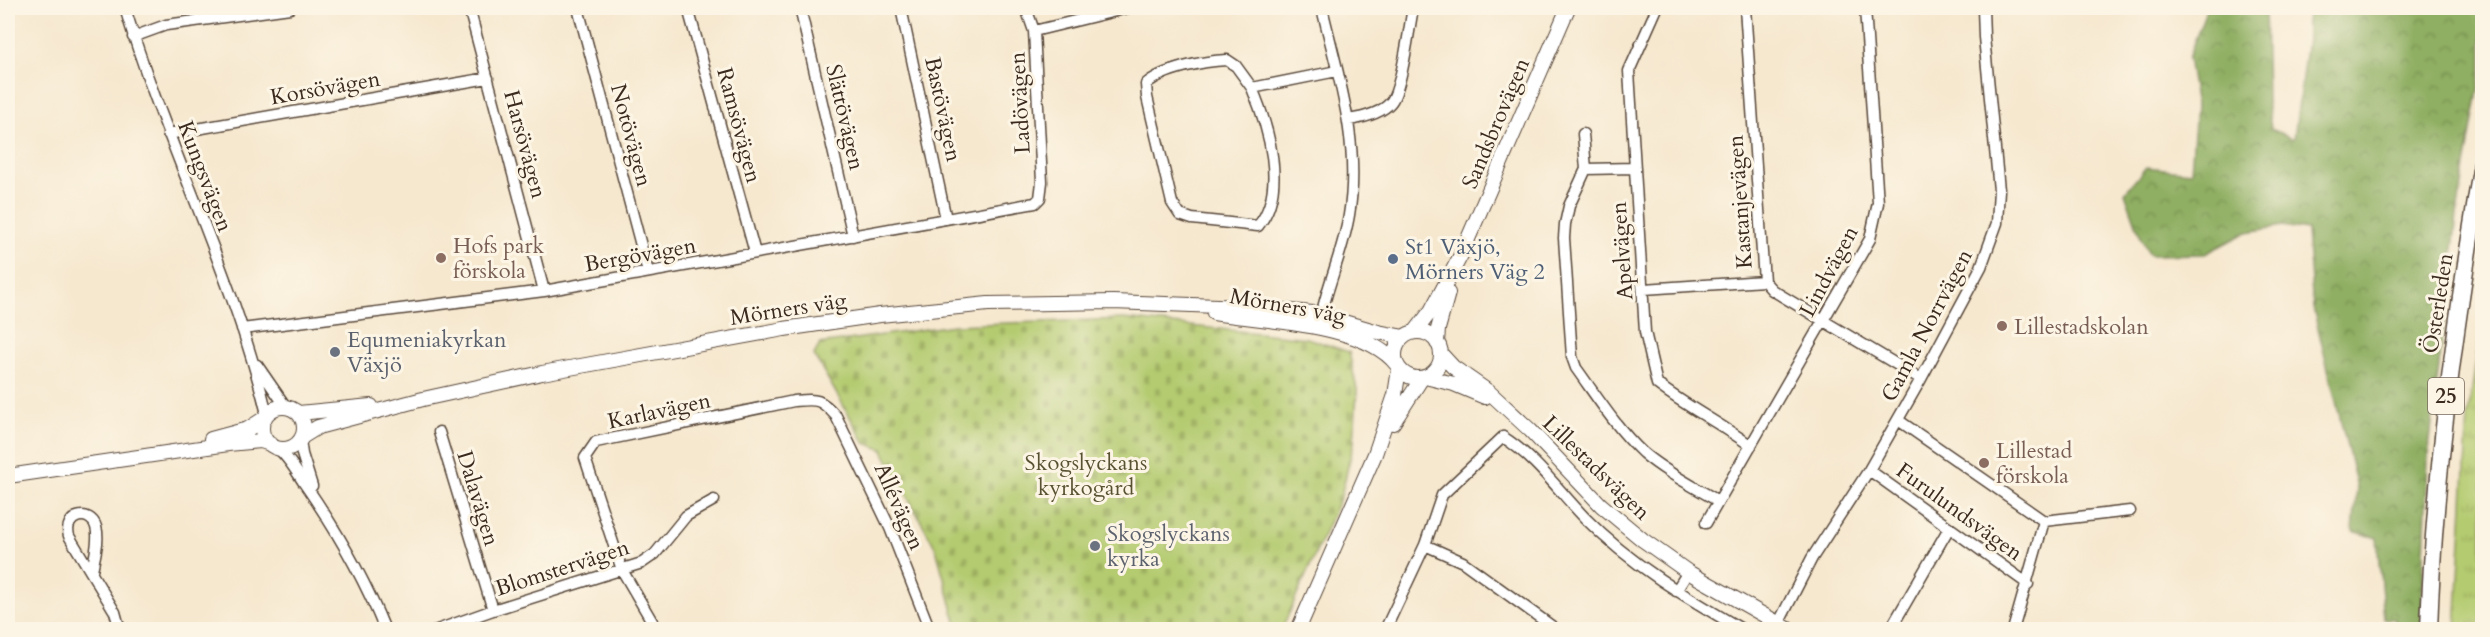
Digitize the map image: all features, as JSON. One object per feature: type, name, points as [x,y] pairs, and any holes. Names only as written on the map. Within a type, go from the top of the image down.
[{"type":"highway","name":"Österleden","points":[[2429,630],[2432,543],[2442,432],[2482,164]]},
{"type":"main road","name":"Sandsbrovägen","points":[[1410,334],[1431,311],[1461,255],[1568,8]]},
{"type":"main road","name":"Sandsbrovägen","points":[[1439,348],[1442,314],[1461,255]]},
{"type":"main road","name":"Mörners väg","points":[[301,438],[318,428],[423,399],[542,373],[744,335],[880,315],[988,304],[1113,302],[1244,307],[1378,332],[1410,334]]},
{"type":"main road","name":"Mörners väg","points":[[1320,321],[1380,350],[1391,357],[1398,367]]},
{"type":"main road","points":[[1298,630],[1375,454],[1395,395],[1398,367],[1396,348],[1410,334],[1427,334],[1439,348],[1438,366],[1423,377],[1375,454]]},
{"type":"main road","name":"Lillestadsvägen","points":[[1439,348],[1453,367],[1489,392],[1530,430],[1601,505],[1643,540],[1688,572],[1776,626],[1790,630]]},
{"type":"main road","points":[[1398,367],[1408,376],[1423,377]]},
{"type":"main road","name":"Lillestadsvägen","points":[[1423,377],[1454,384],[1508,410]]},
{"type":"main road","name":"Mörners väg","points":[[299,414],[423,399]]},
{"type":"main road","points":[[8,476],[251,442],[289,448],[301,438],[304,423],[299,414],[286,407],[279,407],[248,429],[139,457]]},
{"type":"main road","points":[[266,416],[263,432],[273,446]]},
{"type":"street","name":"Kungsvägen","points":[[125,8],[168,134],[253,357],[266,416]]},
{"type":"street","points":[[134,37],[166,25],[290,8]]},
{"type":"street","name":"Harsövägen","points":[[469,8],[544,291]]},
{"type":"street","name":"Notövägen","points":[[579,8],[648,272]]},
{"type":"street","name":"Ramsövägen","points":[[688,8],[754,253]]},
{"type":"street","name":"Slättövägen","points":[[800,8],[853,236]]},
{"type":"street","name":"Bastövägen","points":[[901,8],[946,219]]},
{"type":"street","name":"Ladövägen","points":[[1026,8],[1034,31],[1041,198]]},
{"type":"street","points":[[1034,31],[1128,8]]},
{"type":"street","points":[[1320,321],[1346,232],[1353,165],[1348,120],[1322,8]]},
{"type":"street","points":[[1348,120],[1368,116],[1390,103],[1397,88],[1413,8]]},
{"type":"street","name":"Apelvägen","points":[[1657,8],[1629,71],[1646,332],[1657,384],[1684,404],[1721,424],[1751,446]]},
{"type":"street","name":"Kastanjevägen","points":[[1745,8],[1764,281],[1772,290],[1921,379]]},
{"type":"street","name":"Lindvägen","points":[[1706,523],[1870,239],[1878,203],[1865,8]]},
{"type":"street","name":"Gamla Norrvägen","points":[[1776,626],[1812,558],[1869,470],[1921,379],[1981,267],[1997,223],[1999,190],[1983,8]]},
{"type":"street","points":[[1227,60],[1236,66],[1252,88],[1270,140],[1273,183],[1266,216],[1258,226],[1192,219],[1180,214],[1172,203],[1146,84],[1155,76],[1213,61],[1227,60]]},
{"type":"street","points":[[1252,88],[1337,70]]},
{"type":"street","name":"Korsövägen","points":[[168,134],[488,78]]},
{"type":"street","points":[[1583,134],[1586,169],[1569,206],[1564,238],[1572,357],[1576,368],[1619,426],[1643,452],[1668,471],[1718,501]]},
{"type":"street","points":[[1586,169],[1634,168]]},
{"type":"street","name":"Bergövägen","points":[[242,329],[544,291],[1027,205],[1041,198]]},
{"type":"street","points":[[1644,289],[1764,281]]},
{"type":"street","name":"Kungsvägen","points":[[253,357],[286,407]]},
{"type":"street","name":"Karlavägen","points":[[657,630],[622,570],[585,458],[596,442],[794,401],[815,399],[825,404]]},
{"type":"street","name":"Allévägen","points":[[825,404],[836,416],[890,528],[930,630]]},
{"type":"street","points":[[1898,420],[2044,521],[2130,511]]},
{"type":"street","name":"Dalavägen","points":[[439,432],[493,610]]},
{"type":"street","name":"Lillestadsvägen","points":[[1425,545],[1442,495],[1503,437],[1551,478],[1585,518],[1638,565],[1676,591],[1743,630]]},
{"type":"street","points":[[301,438],[306,472],[320,506]]},
{"type":"street","points":[[273,446],[289,461],[320,506],[363,581],[385,630]]},
{"type":"street","name":"Furulundsvägen","points":[[1869,470],[2028,584]]},
{"type":"street","name":"Blomstervägen","points":[[437,630],[642,563],[655,554],[686,516],[714,500]]},
{"type":"street","points":[[92,571],[97,528],[92,520],[84,516],[76,517],[70,521],[67,529],[69,536],[115,612],[120,630]]},
{"type":"street","points":[[2013,630],[2028,584],[2044,521]]},
{"type":"street","points":[[1890,630],[1949,528]]},
{"type":"street","points":[[1385,630],[1425,545],[1463,562],[1557,630]]},
{"type":"street","points":[[1676,591],[1688,572]]},
{"type":"green space","points":[[2207,8],[2265,8],[2267,101],[2271,129],[2294,139],[2307,39],[2307,8],[2482,8],[2482,68],[2458,207],[2428,457],[2421,629],[2395,629],[2395,619],[2384,619],[2377,538],[2353,531],[2357,487],[2313,308],[2307,230],[2283,226],[2247,232],[2205,254],[2150,255],[2141,238],[2125,193],[2146,167],[2191,172],[2196,106],[2188,58]]},
{"type":"green space","name":"Skogslyckans kyrkogård","points":[[1123,319],[1307,338],[1349,352],[1357,390],[1354,442],[1341,496],[1282,629],[958,629],[936,549],[882,449],[865,443],[814,355],[820,344],[954,325]]},
{"type":"green space","points":[[2482,322],[2482,629],[2456,629],[2468,415]]},
{"type":"place","name":"Hofs park förskola","points":[[441,258]]},
{"type":"place","name":"St1 Växjö, Mörners Väg 2","points":[[1393,259]]},
{"type":"place","name":"Lillestadskolan","points":[[2002,326]]},
{"type":"place","name":"Equmeniakyrkan Växjö","points":[[335,352]]},
{"type":"place","name":"Lillestad förskola","points":[[1984,463]]},
{"type":"place","name":"Skogslyckans kyrka","points":[[1095,546]]}]
